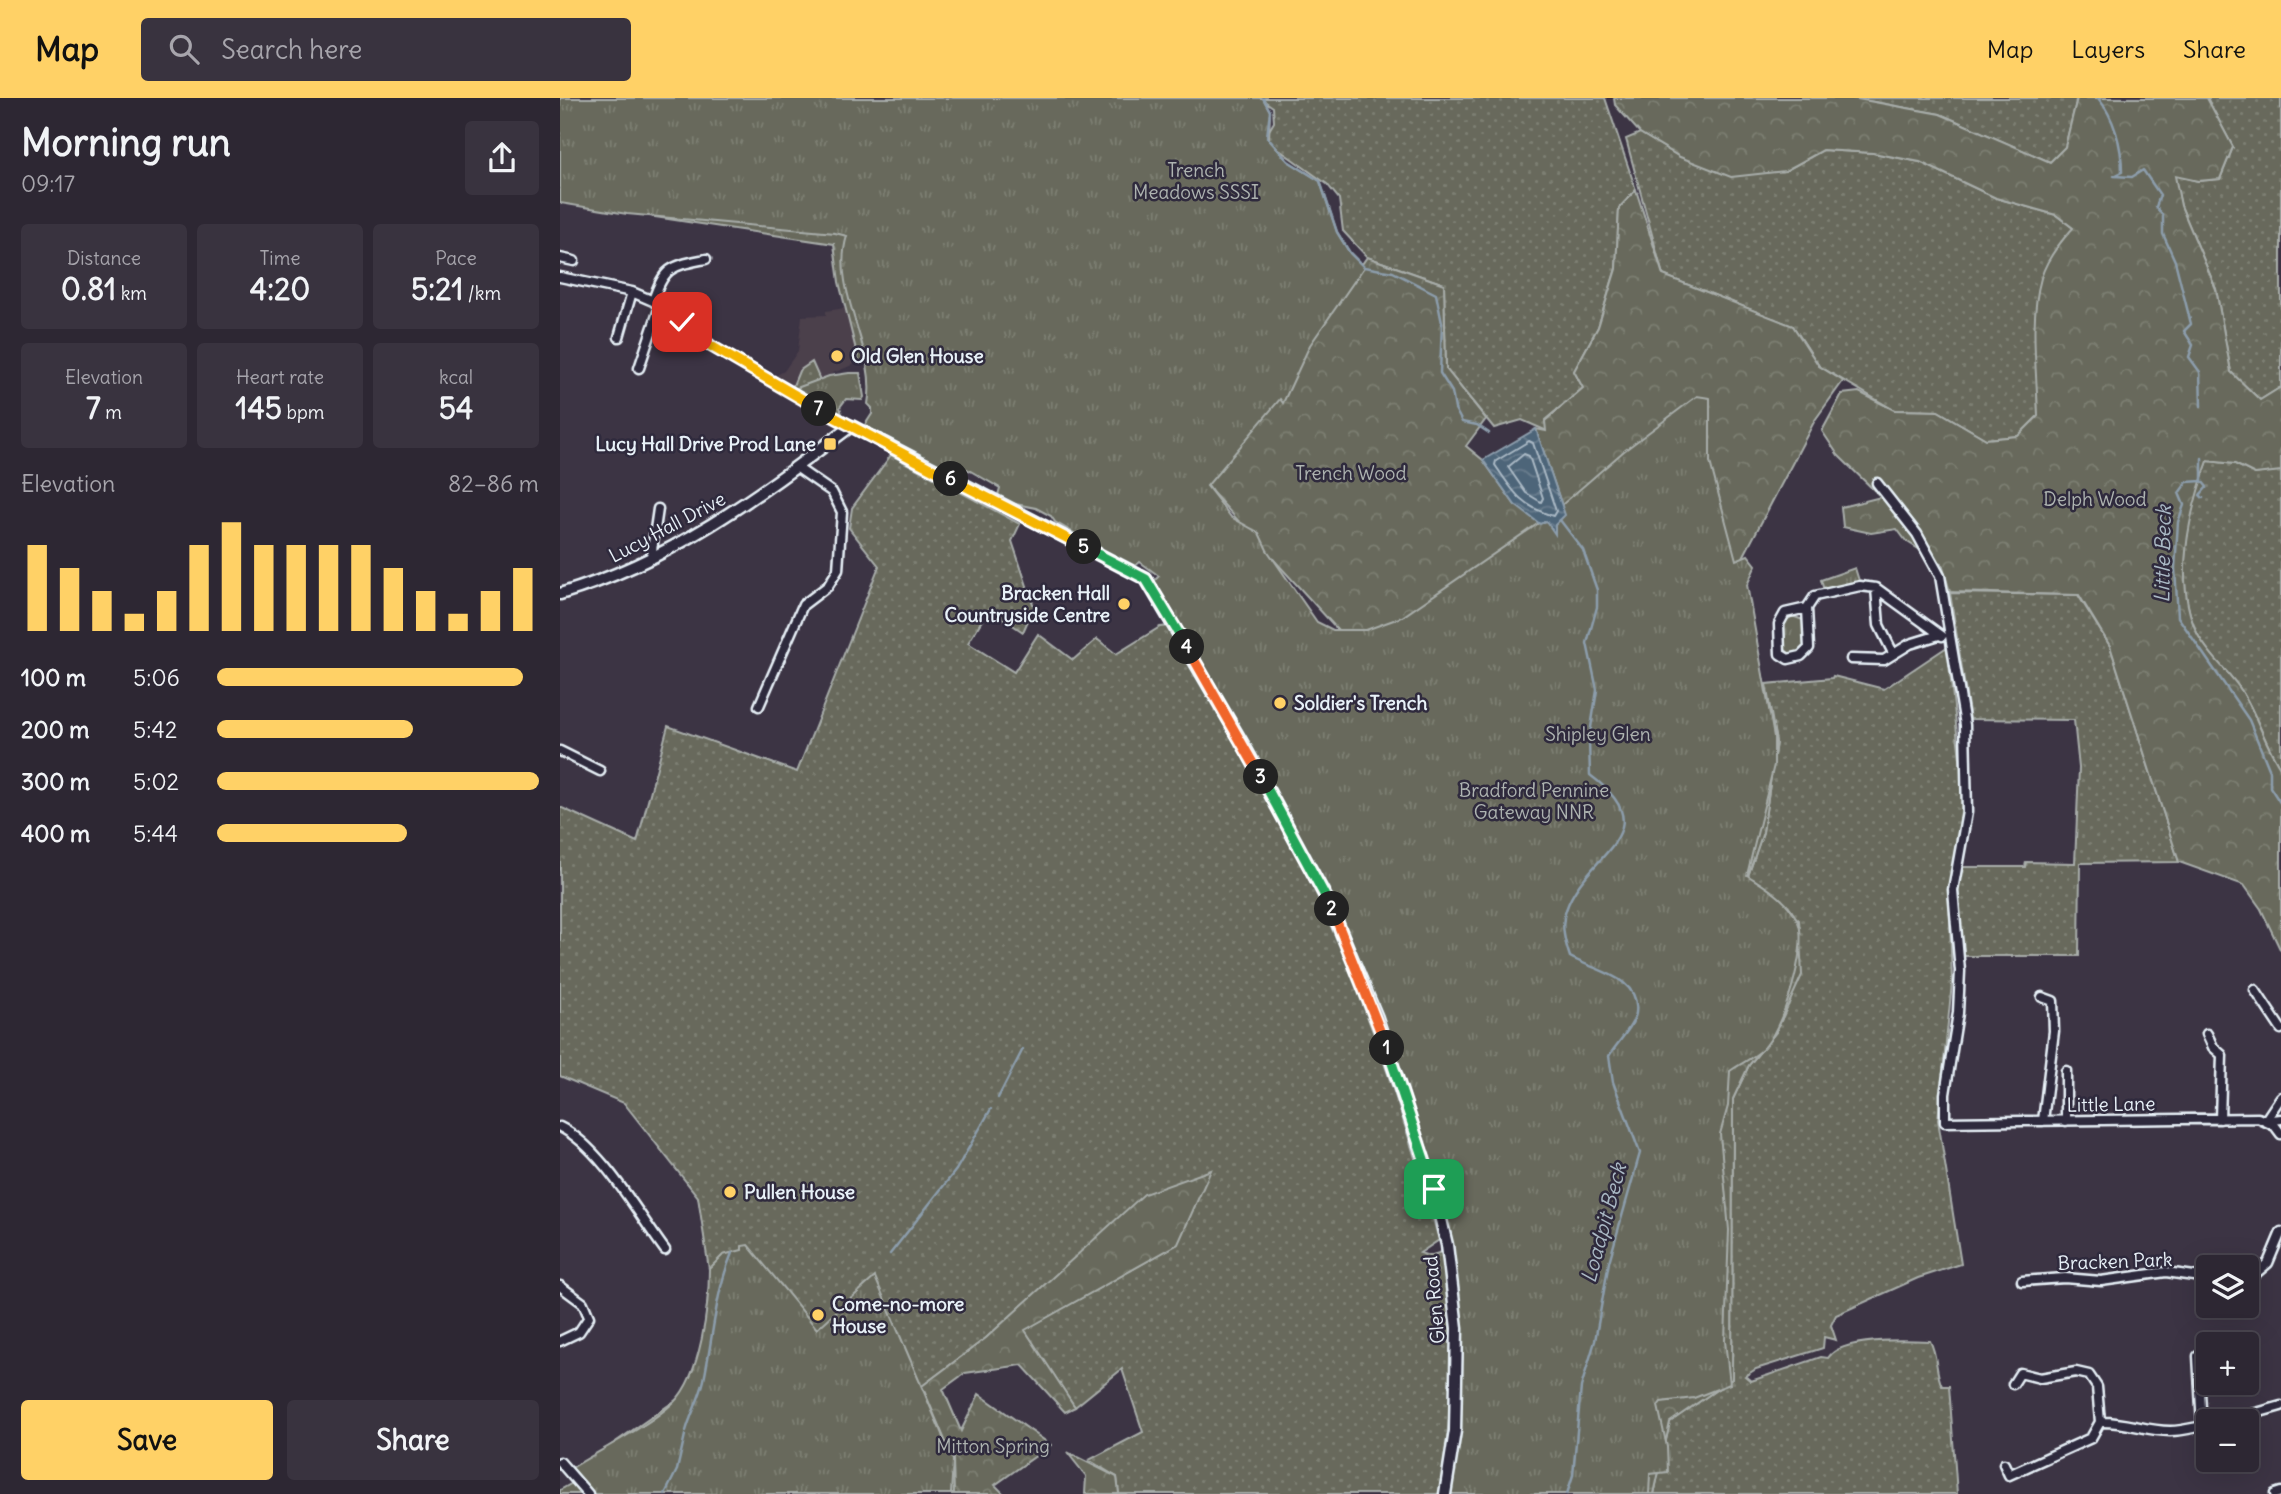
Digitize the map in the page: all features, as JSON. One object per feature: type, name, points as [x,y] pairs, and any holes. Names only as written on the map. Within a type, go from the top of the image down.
[{"type":"street","points":[[560,258],[574,261]]},
{"type":"street","points":[[639,368],[661,280],[671,267],[706,259]]},
{"type":"street","points":[[560,278],[632,292],[656,303],[711,346],[850,426]]},
{"type":"street","points":[[619,337],[632,292]]},
{"type":"street","name":"Lucy Hall Drive","points":[[560,594],[623,571],[740,509],[850,426]]},
{"type":"street","name":"Glen Road","points":[[850,426],[1146,579],[1247,751],[1329,903],[1377,1018],[1434,1189],[1447,1245],[1457,1328],[1455,1431],[1445,1494]]},
{"type":"street","points":[[759,706],[803,605],[828,586],[838,570],[842,512],[832,492],[796,467]]},
{"type":"street","points":[[1877,483],[1917,534],[1940,576],[1951,641]]},
{"type":"street","points":[[651,557],[658,509]]},
{"type":"street","points":[[1807,608],[1785,613],[1779,624],[1780,654],[1788,659],[1801,656],[1809,648],[1807,608],[1815,596],[1860,586],[1876,588],[1951,641]]},
{"type":"street","points":[[1876,588],[1879,625],[1893,653]]},
{"type":"street","points":[[1851,659],[1884,660],[1893,653],[1940,635]]},
{"type":"street","name":"Little Lane","points":[[1951,641],[1965,725],[1967,812],[1953,890],[1959,982],[1945,1122],[2258,1118],[2278,1122]]},
{"type":"street","points":[[560,751],[600,771]]},
{"type":"street","points":[[2255,990],[2281,1029]]},
{"type":"street","points":[[2042,998],[2053,1001],[2054,1031],[2043,1121]]},
{"type":"street","points":[[2207,1034],[2213,1047],[2222,1055],[2220,1119]]},
{"type":"street","points":[[2066,1071],[2066,1121]]},
{"type":"street","points":[[2265,1121],[2281,1097]]},
{"type":"street","points":[[2278,1122],[2281,1134]]},
{"type":"street","points":[[560,1128],[571,1133],[606,1169],[665,1250]]},
{"type":"street","points":[[2259,1271],[2268,1263],[2281,1232]]},
{"type":"street","name":"Bracken Park","points":[[2022,1281],[2065,1278],[2101,1281],[2166,1272],[2196,1277]]},
{"type":"street","points":[[560,1286],[583,1303],[589,1317],[579,1332],[560,1340]]},
{"type":"street","points":[[2004,1464],[2009,1475],[2091,1438],[2100,1422],[2097,1387],[2089,1375],[2076,1372],[2040,1378],[2020,1373],[2012,1366]]},
{"type":"street","points":[[2013,1384],[2020,1373]]},
{"type":"street","points":[[2259,1412],[2281,1406]]},
{"type":"street","points":[[2100,1422],[2123,1421],[2172,1431],[2196,1427]]},
{"type":"street","points":[[560,1462],[588,1494]]},
{"type":"street","points":[[2275,1494],[2281,1492]]},
{"type":"shaded area","points":[[845,308],[859,362],[796,389],[773,377],[784,371],[798,351],[802,316],[826,315],[826,311]]},
{"type":"green space","name":"Bradford Pennine Gateway NNR","points":[[560,98],[1282,380],[1367,257],[1444,284],[1446,369],[1486,419],[1466,446],[1483,460],[1515,505],[1565,515],[1536,429],[1546,431],[1545,421],[1583,388],[1574,371],[1598,327],[1616,269],[1619,208],[1636,190],[1663,275],[1793,326],[1819,366],[1843,381],[1815,420],[1740,563],[1776,742],[1763,832],[1748,876],[1799,920],[1802,975],[1776,1032],[1749,1065],[1733,1099],[1732,1379],[1670,1422],[1654,1494],[1507,1494],[1371,666],[1213,493],[1198,471],[1004,336],[859,362],[839,282],[834,244],[655,217],[560,197]]},
{"type":"green space","name":"Bradford Pennine Gateway NNR","points":[[560,98],[1263,98],[1270,111],[1269,140],[1288,161],[1320,181],[1337,232],[1350,253],[1364,267],[1310,345],[1283,403],[1280,399],[1207,486],[1231,517],[1259,533],[1267,550],[1317,622],[1333,630],[1366,630],[1402,617],[1549,516],[1624,451],[1697,396],[1710,398],[1710,462],[1736,560],[1748,555],[1756,565],[1747,585],[1774,737],[1774,765],[1747,875],[1776,895],[1794,914],[1800,934],[1800,950],[1792,988],[1770,1040],[1762,1050],[1730,1071],[1728,1106],[1720,1134],[1729,1230],[1725,1341],[1730,1384],[1694,1398],[1661,1402],[1658,1406],[1667,1447],[1668,1472],[1650,1474],[1649,1494],[1449,1494],[1459,1429],[1460,1329],[1440,1206],[1331,897],[1254,752],[1153,582],[1159,576],[1140,562],[1134,567],[1055,522],[1051,516],[1036,508],[1006,502],[998,495],[1000,488],[967,469],[963,476],[955,477],[863,428],[872,414],[872,408],[868,404],[867,362],[845,278],[843,257],[847,236],[627,214],[560,203]]},
{"type":"green space","points":[[1260,98],[1605,98],[1636,190],[1619,208],[1616,268],[1598,327],[1574,371],[1583,388],[1545,420],[1547,431],[1522,420],[1494,428],[1446,369],[1444,284],[1367,257],[1343,231],[1339,199],[1327,184],[1264,139],[1274,122],[1273,107]]},
{"type":"green space","name":"Delph Wood","points":[[1614,98],[1852,98],[1940,114],[2050,162],[2065,147],[2077,98],[2207,98],[2233,147],[2220,179],[2198,181],[2175,176],[2181,206],[2216,289],[2231,372],[2260,400],[2281,387],[2281,471],[2255,474],[2235,464],[2208,461],[2195,502],[2186,547],[2186,592],[2197,633],[2243,693],[2281,769],[2281,951],[2261,909],[2244,885],[2179,862],[2110,646],[2079,595],[1950,592],[1942,564],[1906,541],[1897,529],[1871,533],[1843,527],[1841,507],[1881,497],[1838,455],[1822,431],[1842,394],[1859,392],[1894,410],[1938,411],[1986,439],[2018,436],[2038,416],[2035,346],[2037,294],[2047,264],[2073,228],[2056,215],[1996,198],[1920,162],[1873,153],[1823,150],[1785,171],[1731,177],[1680,157],[1640,133],[1615,105]]},
{"type":"green space","points":[[1852,98],[2077,98],[2065,147],[2050,162],[1940,114]]},
{"type":"green space","points":[[2207,98],[2281,98],[2281,387],[2260,400],[2231,372],[2216,289],[2181,206],[2174,175],[2198,181],[2220,179],[2233,147]]},
{"type":"green space","points":[[1640,133],[1680,157],[1785,171],[1823,150],[1873,153],[1920,162],[1996,198],[2056,215],[2073,228],[2037,375],[2038,416],[2018,436],[1986,439],[1938,411],[1894,410],[1819,366],[1793,326],[1663,275],[1626,139]]},
{"type":"green space","points":[[812,362],[820,380],[792,388],[799,371]]},
{"type":"green space","points":[[860,373],[864,397],[862,400],[846,399],[840,407],[842,414],[794,389],[829,376]]},
{"type":"green space","points":[[891,455],[1020,524],[1012,541],[1034,607],[1023,632],[989,609],[968,643],[1014,672],[1038,634],[1073,660],[1097,639],[1116,654],[1160,627],[1170,626],[1271,805],[1326,915],[1388,1076],[1439,1240],[1420,1253],[1429,1256],[1442,1252],[1450,1312],[1452,1373],[1448,1434],[1439,1494],[1119,1494],[1117,1477],[1089,1460],[1143,1432],[1122,1369],[1075,1407],[1024,1330],[1178,1244],[1035,1294],[986,1338],[922,1386],[953,1459],[954,1494],[560,1494],[560,1490],[592,1472],[607,1448],[699,1384],[710,1276],[698,1197],[624,1103],[560,1076],[560,807],[637,842],[668,726],[797,772],[879,566],[849,528],[852,508]]},
{"type":"green space","points":[[2208,461],[2235,464],[2255,474],[2281,470],[2281,769],[2243,693],[2201,641],[2190,613],[2186,591],[2186,547],[2194,502]]},
{"type":"green space","points":[[1855,568],[1860,584],[1828,589],[1823,587],[1821,580]]},
{"type":"green space","points":[[1950,593],[2078,595],[2110,646],[2179,862],[2080,863],[2079,956],[1964,956],[1958,893],[1960,867],[2025,867],[2026,862],[2075,863],[2079,768],[2074,720],[1970,719]]},
{"type":"green space","points":[[1792,616],[1803,620],[1805,647],[1799,654],[1792,655],[1784,649],[1783,623]]},
{"type":"green space","points":[[1947,647],[1964,793],[1949,888],[1952,983],[1938,1120],[1961,1264],[1918,1278],[1836,1315],[1831,1325],[1836,1340],[1824,1337],[1823,1348],[1756,1369],[1745,1376],[1751,1381],[1821,1357],[1828,1358],[1835,1351],[1860,1343],[1891,1340],[1930,1341],[1942,1386],[1949,1386],[1957,1494],[1654,1494],[1670,1422],[1732,1379],[1733,1099],[1749,1065],[1776,1032],[1748,876],[1763,832],[1776,742],[1766,684],[1833,676],[1884,689]]},
{"type":"green space","name":"Mitton Spring","points":[[1211,1170],[1178,1244],[1025,1330],[1075,1407],[1065,1412],[1022,1365],[965,1373],[943,1389],[961,1431],[979,1394],[1051,1445],[995,1485],[1004,1494],[954,1494],[953,1459],[922,1386],[986,1338],[1144,1194]]},
{"type":"green space","points":[[748,1245],[817,1329],[875,1277],[953,1460],[951,1494],[592,1494],[570,1469],[638,1429],[674,1402],[691,1375],[702,1339],[709,1269],[723,1255],[742,1250],[742,1246]]},
{"type":"green space","name":"Mitton Spring","points":[[1067,1452],[1117,1477],[1119,1494],[1085,1494],[1086,1476]]},
{"type":"water","points":[[1536,429],[1565,515],[1555,525],[1555,534],[1546,521],[1540,524],[1515,505],[1483,460]]},
{"type":"waterway","name":"Loadpit Beck","points":[[1263,98],[1270,111],[1267,137],[1288,161],[1320,181],[1337,232],[1350,253],[1364,267],[1393,272],[1436,294],[1442,323],[1440,373],[1452,392],[1455,409],[1462,422],[1477,425],[1489,433]]},
{"type":"waterway","name":"Little Beck","points":[[2098,98],[2113,123],[2119,142],[2122,172],[2114,176],[2132,177],[2143,170],[2160,195],[2156,207],[2163,216],[2163,234],[2175,261],[2191,324],[2184,331],[2193,345],[2189,357],[2200,372],[2201,406]]},
{"type":"waterway","name":"Little Beck","points":[[2202,458],[2202,481],[2187,482],[2179,493],[2184,505],[2178,522],[2175,568],[2178,617],[2249,720],[2270,771],[2270,787],[2281,804]]},
{"type":"waterway","points":[[2202,481],[2207,487],[2200,495],[2203,498]]},
{"type":"waterway","name":"Loadpit Beck","points":[[1560,520],[1583,550],[1597,590],[1597,607],[1587,643],[1597,690],[1589,740],[1590,775],[1612,795],[1622,813],[1622,828],[1614,843],[1576,890],[1566,910],[1564,933],[1570,957],[1624,983],[1636,1001],[1635,1018],[1609,1056],[1613,1082],[1640,1153],[1609,1262],[1595,1341],[1581,1387],[1573,1475],[1567,1494]]},
{"type":"waterway","points":[[998,1098],[1023,1049]]},
{"type":"waterway","points":[[890,1254],[956,1170],[991,1109]]},
{"type":"waterway","points":[[686,1431],[704,1380],[718,1300],[732,1253]]},
{"type":"waterway","points":[[665,1494],[677,1470],[685,1435]]},
{"type":"place","name":"Old Glen House","points":[[837,356]]},
{"type":"place","name":"Lucy Hall Drive Prod Lane","points":[[830,444]]},
{"type":"place","name":"Bracken Hall Countryside Centre","points":[[1124,604]]},
{"type":"place","name":"Soldier's Trench","points":[[1280,703]]},
{"type":"place","name":"Pullen House","points":[[730,1192]]},
{"type":"place","name":"Come-no-more House","points":[[818,1315]]},
{"type":"route","points":[[682,322],[711,346],[786,391],[1146,579],[1247,751],[1329,903],[1377,1018],[1434,1189]]},
{"type":"park label","name":"Trench Meadows SSSI","points":[[1196,181]]},
{"type":"park label","name":"Trench Wood","points":[[1351,473]]},
{"type":"park label","name":"Shipley Glen","points":[[1598,734]]}]
